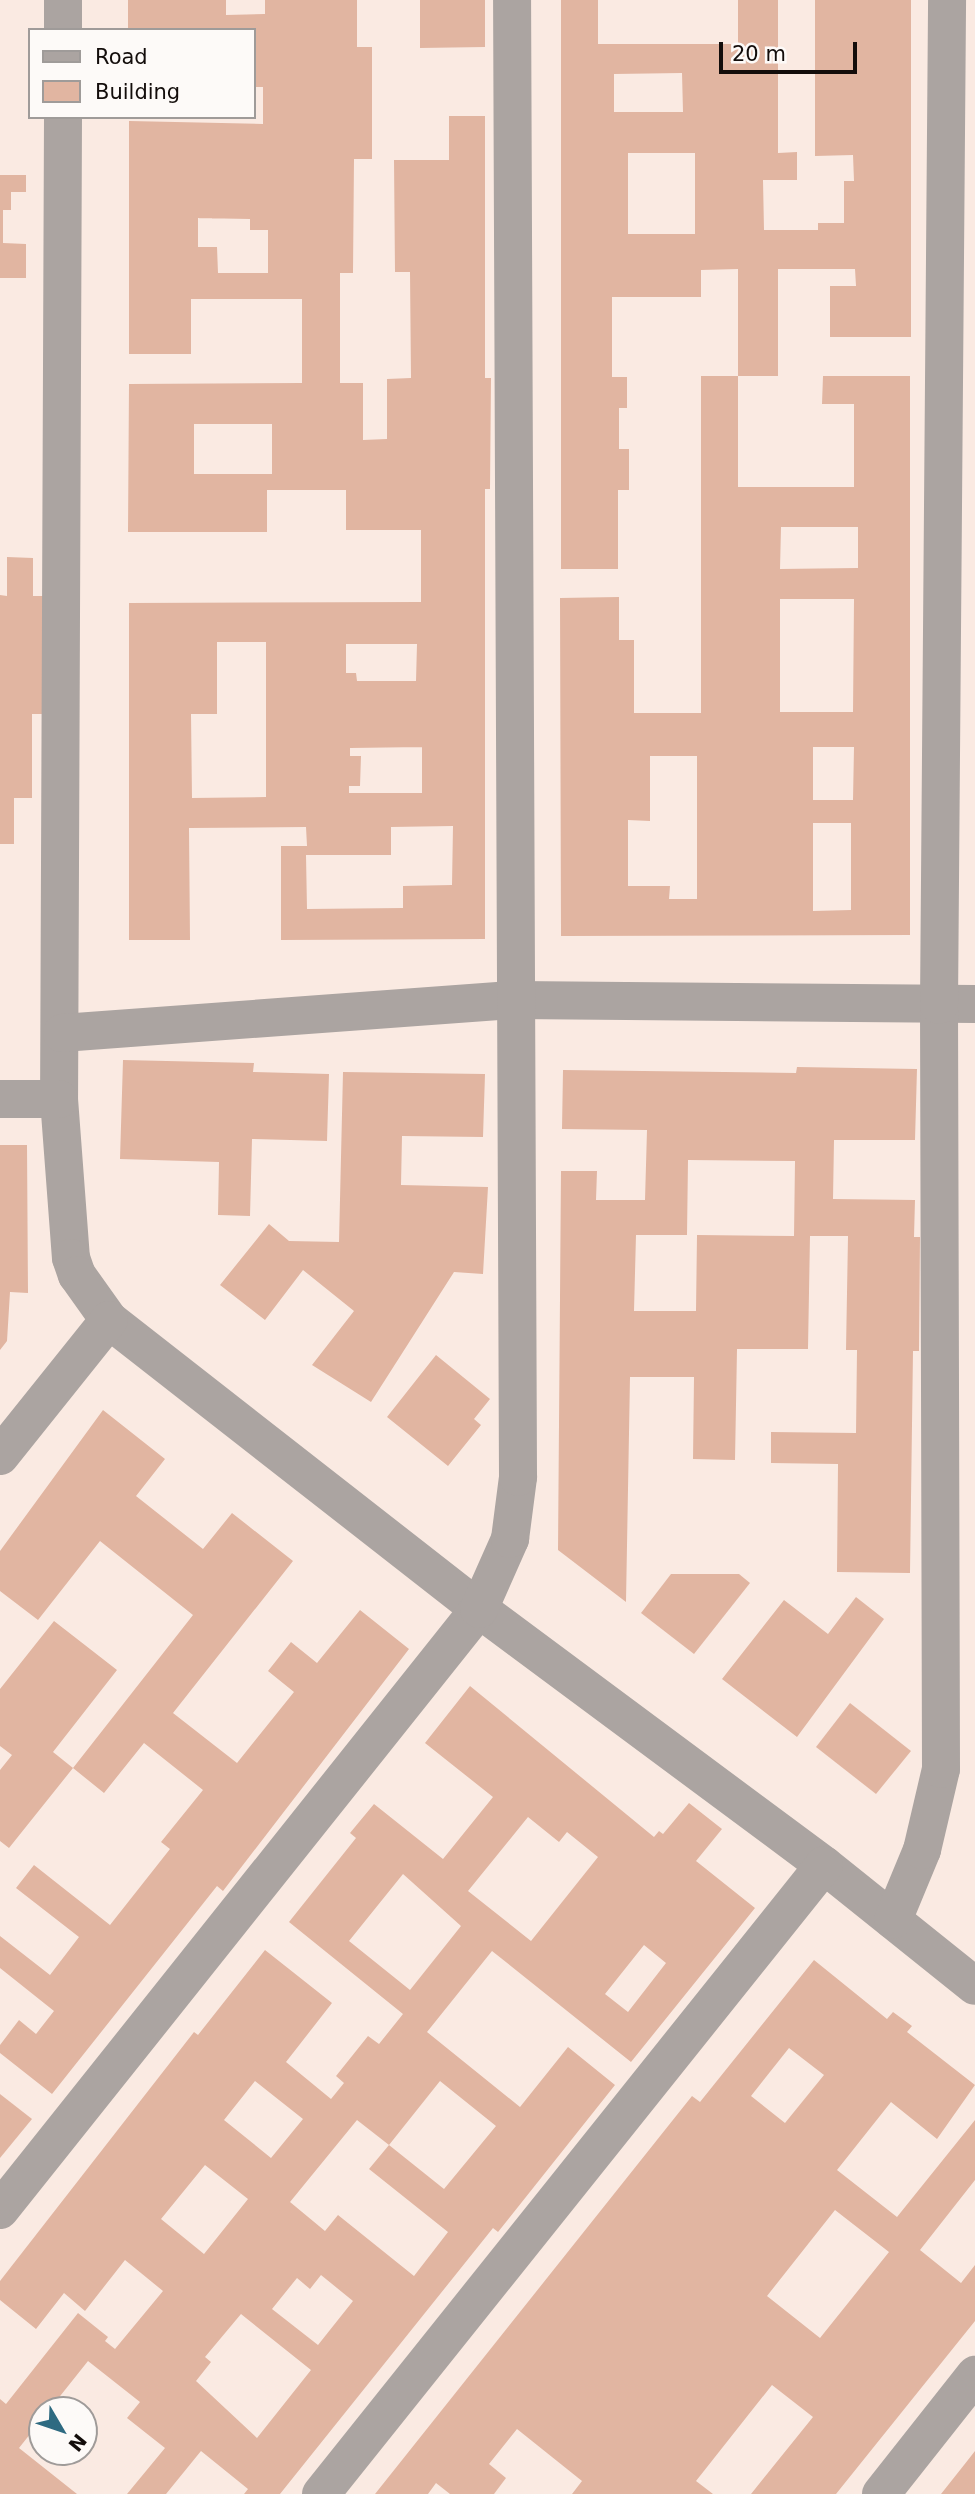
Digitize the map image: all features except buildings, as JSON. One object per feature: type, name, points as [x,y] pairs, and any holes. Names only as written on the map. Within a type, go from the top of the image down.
[{"type":"street","points":[[63,0],[63,28]]},
{"type":"street","points":[[0,2210],[479,1609],[510,1539],[518,1477],[512,0]]},
{"type":"street","points":[[893,1920],[922,1850],[941,1769],[957,1005],[947,0]]},
{"type":"street","points":[[63,119],[62,1033],[59,1099],[71,1258],[77,1275],[109,1320],[479,1609],[824,1865],[975,1986]]},
{"type":"street","points":[[62,1033],[516,1000],[957,1005]]},
{"type":"street","points":[[0,1099],[59,1099]]},
{"type":"street","points":[[0,1456],[109,1320]]},
{"type":"street","points":[[321,2494],[824,1865]]},
{"type":"street","points":[[881,2494],[975,2375]]}]
